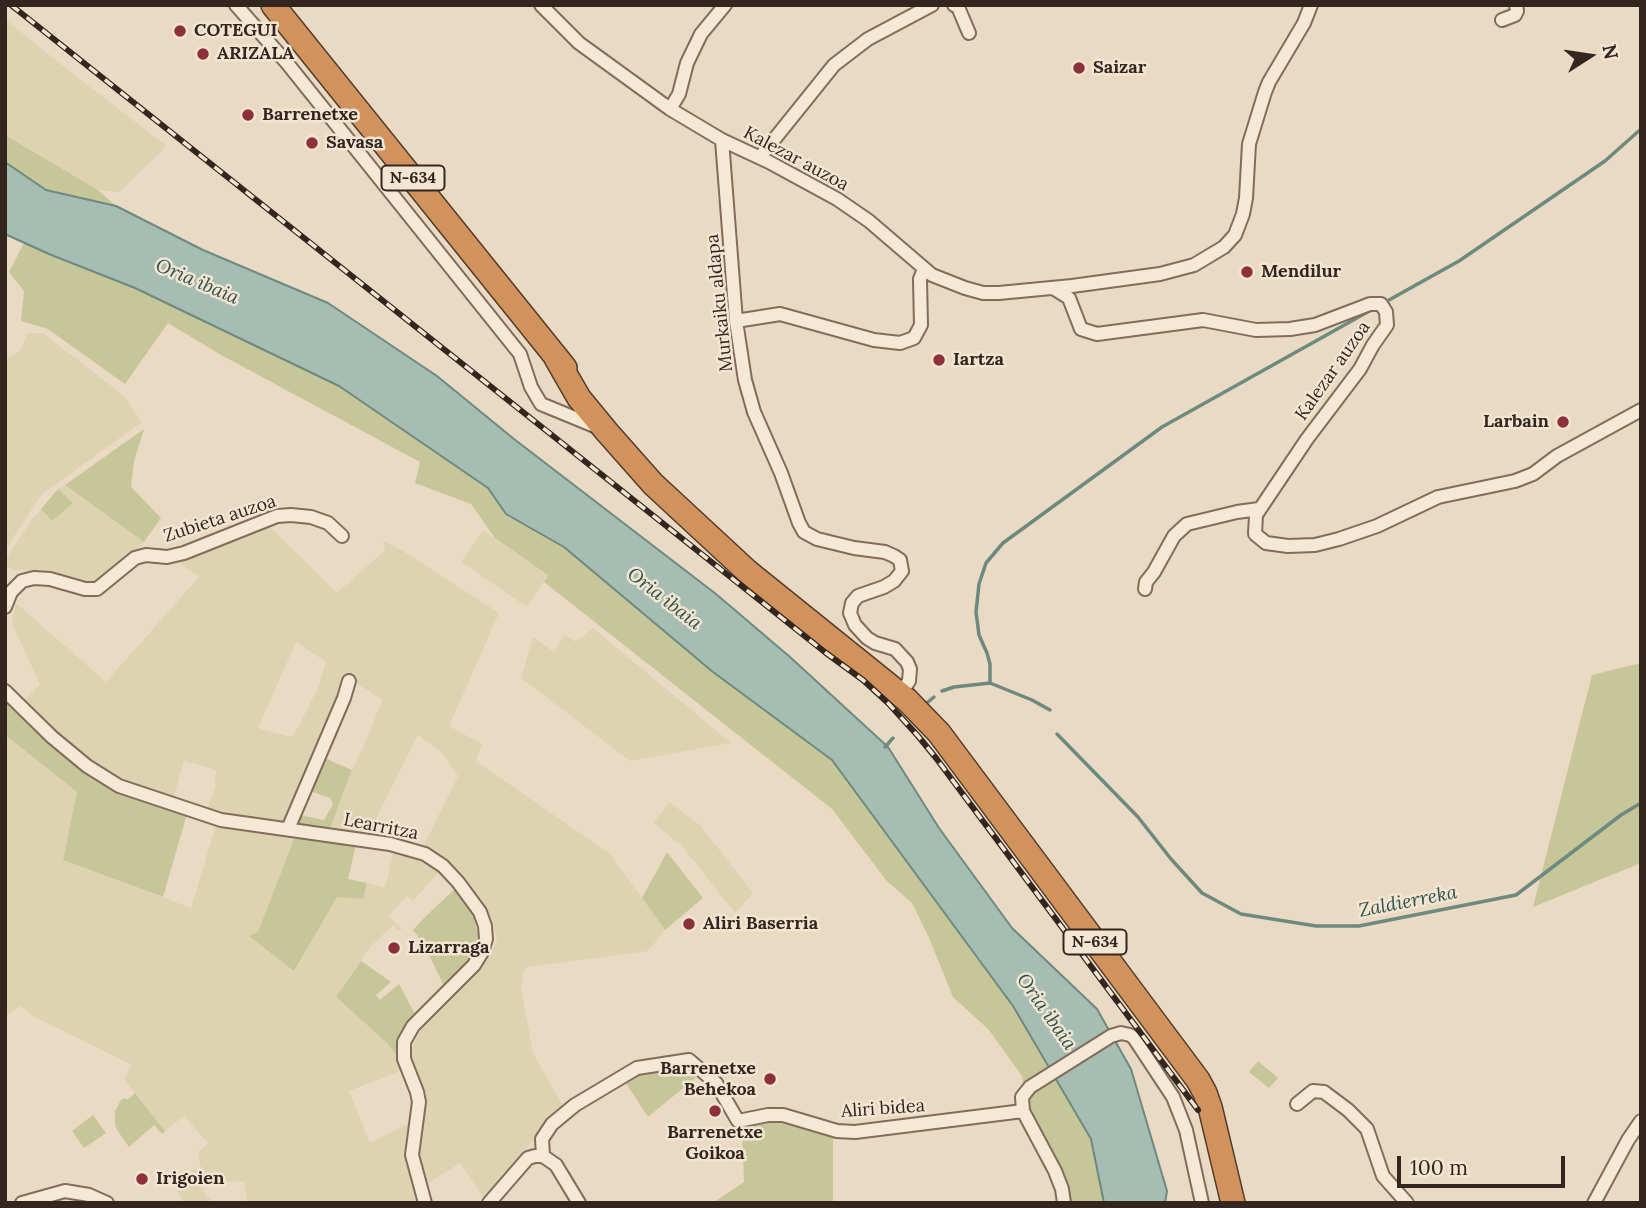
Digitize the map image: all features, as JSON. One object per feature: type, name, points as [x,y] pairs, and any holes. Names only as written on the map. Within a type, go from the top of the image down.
[{"type":"highway","name":"N-634","points":[[266,5],[317,60]]},
{"type":"highway","name":"N-634","points":[[272,5],[556,358],[572,389],[590,403],[706,532],[760,582],[900,694],[947,743],[1198,1080],[1210,1107],[1233,1203]]},
{"type":"street","points":[[236,5],[287,63],[520,354],[541,404],[611,429]]},
{"type":"street","name":"Kalezar auzoa","points":[[541,5],[579,43],[670,109],[722,140],[818,188],[854,210],[924,269],[946,281],[983,293],[1053,288],[1160,274],[1194,265],[1224,247],[1235,235],[1243,214],[1249,145],[1265,92],[1304,23],[1311,5]]},
{"type":"street","points":[[670,109],[679,94],[687,63],[701,34],[724,5]]},
{"type":"street","points":[[760,158],[834,65],[868,39],[932,5]]},
{"type":"street","points":[[954,5],[958,7],[969,33]]},
{"type":"street","points":[[1502,20],[1515,15],[1516,5]]},
{"type":"street","name":"Murkaiku aldapa","points":[[722,140],[736,321],[745,380],[754,412],[781,473],[801,528],[817,539],[885,552],[900,560],[902,571],[894,581],[858,596],[852,603],[850,613],[855,625],[867,638],[895,649],[907,662],[910,669],[909,681],[900,694]]},
{"type":"street","points":[[736,321],[780,314],[874,340],[900,343],[914,338],[921,325],[920,279],[924,269]]},
{"type":"street","name":"Kalezar auzoa","points":[[1053,288],[1069,298],[1082,329],[1097,334],[1203,320],[1256,330],[1290,329],[1315,325],[1370,304],[1381,304],[1386,312],[1387,325],[1360,369],[1259,509]]},
{"type":"street","points":[[552,409],[562,411],[577,404],[572,389]]},
{"type":"street","points":[[1259,509],[1255,534],[1266,543],[1288,547],[1315,545],[1339,539],[1377,526],[1438,497],[1515,481],[1533,474],[1557,456],[1641,410]]},
{"type":"street","points":[[1145,589],[1146,582],[1174,536],[1187,524],[1259,509]]},
{"type":"street","name":"Zubieta auzoa","points":[[5,607],[12,592],[22,581],[34,578],[50,579],[85,589],[97,589],[135,558],[146,555],[167,557],[184,552],[277,516],[311,517],[328,523],[342,536]]},
{"type":"street","points":[[288,829],[349,681]]},
{"type":"street","name":"Learritza","points":[[5,691],[52,737],[87,766],[119,786],[221,820],[390,844],[425,854],[451,874],[480,912],[486,939],[474,965],[413,1026],[404,1042],[404,1059],[419,1102],[412,1155],[425,1203]]},
{"type":"street","points":[[1064,1203],[1055,1171],[1023,1111],[1023,1097],[1030,1087],[1121,1032],[1134,1038],[1173,1097],[1186,1130],[1202,1203]]},
{"type":"street","name":"Aliri bidea","points":[[543,1156],[542,1139],[552,1124],[575,1105],[637,1068],[689,1060],[716,1083],[738,1121],[783,1115],[837,1131],[855,1132],[1023,1111]]},
{"type":"street","points":[[1297,1104],[1313,1091],[1324,1092],[1348,1110],[1367,1129],[1383,1175],[1407,1203]]},
{"type":"street","points":[[1594,1203],[1641,1121]]},
{"type":"street","points":[[489,1203],[528,1158],[536,1156],[543,1156],[556,1165],[579,1203]]},
{"type":"street","points":[[22,1203],[65,1191],[89,1195],[107,1203]]},
{"type":"shaded area","points":[[5,19],[167,146],[120,192],[98,190],[5,135]]},
{"type":"shaded area","points":[[28,333],[43,333],[123,395],[142,422],[41,495],[5,550],[5,359],[20,351]]},
{"type":"shaded area","points":[[65,485],[144,542],[134,555],[97,583],[82,584],[46,572],[15,570],[5,565],[5,560],[41,509],[52,520],[72,503],[58,489]]},
{"type":"shaded area","points":[[267,524],[337,593],[385,550],[383,541],[499,613],[449,726],[482,744],[476,761],[610,854],[665,930],[648,951],[529,967],[524,970],[521,986],[533,1053],[563,1106],[484,1198],[460,1163],[426,1185],[419,1160],[421,1086],[411,1055],[414,1042],[426,1022],[477,972],[497,940],[487,909],[464,875],[440,854],[423,847],[458,776],[442,753],[418,735],[368,835],[330,828],[382,700],[346,676],[340,688],[342,698],[288,819],[281,824],[215,813],[208,807],[216,784],[214,782],[217,770],[184,761],[174,796],[123,783],[89,762],[23,702],[40,685],[12,623],[16,603],[106,682],[199,577],[176,560]],"holes":[[[296,642],[326,662],[318,688],[295,733],[290,737],[258,728]]]},
{"type":"shaded area","points":[[483,530],[548,575],[527,607],[461,562]]},
{"type":"shaded area","points":[[593,628],[731,743],[630,761],[521,678],[533,637],[554,652],[564,634],[576,642]]},
{"type":"shaded area","points":[[5,735],[77,792],[63,860],[191,908],[216,825],[296,834],[258,933],[295,970],[337,896],[362,899],[367,883],[385,888],[393,853],[422,861],[439,872],[413,901],[407,896],[388,916],[402,929],[399,931],[393,925],[371,946],[336,997],[387,1043],[400,1060],[403,1070],[349,1091],[370,1143],[409,1123],[404,1153],[419,1203],[247,1203],[244,1181],[210,1183],[200,1165],[198,1152],[208,1143],[184,1116],[165,1131],[124,1079],[132,1065],[35,1017],[21,1006],[5,1017]]},
{"type":"shaded area","points":[[669,802],[700,825],[753,893],[735,913],[682,846],[653,823]]},
{"type":"shaded area","points":[[194,1169],[198,1170],[210,1203],[184,1203],[174,1184]]},
{"type":"green space","points":[[5,135],[98,190],[116,206],[46,190],[5,162]]},
{"type":"green space","points":[[24,243],[135,288],[339,386],[488,488],[506,514],[564,547],[713,672],[834,762],[1013,1006],[1091,1139],[1104,1203],[1070,1203],[1069,1188],[1062,1168],[1027,1105],[1022,1076],[989,1030],[953,997],[912,903],[886,880],[832,809],[544,582],[548,575],[495,538],[471,504],[415,483],[420,462],[223,356],[168,323],[125,384],[48,329],[21,321],[24,291],[9,272]]},
{"type":"green space","points":[[144,429],[134,461],[131,487],[161,518],[144,542],[65,485]]},
{"type":"green space","points":[[58,489],[73,503],[52,521],[41,509]]},
{"type":"green space","points":[[1641,663],[1641,863],[1533,907],[1592,675]]},
{"type":"green space","points":[[5,699],[70,758],[187,814],[163,897],[63,860],[77,792],[5,735]]},
{"type":"green space","points":[[322,757],[352,770],[330,828],[296,825],[300,815],[324,820],[332,806],[330,798],[307,790]]},
{"type":"green space","points":[[296,834],[356,844],[348,879],[367,883],[363,899],[337,897],[294,971],[249,936],[258,932]]},
{"type":"green space","points":[[667,852],[703,898],[665,930],[642,898]]},
{"type":"green space","points":[[455,889],[473,915],[478,936],[469,960],[447,985],[443,984],[424,944],[413,930]]},
{"type":"green space","points":[[361,961],[391,982],[376,995],[380,1000],[399,984],[415,1014],[403,1027],[407,1024],[400,1060],[387,1043],[336,997]]},
{"type":"green space","points":[[1258,1061],[1278,1078],[1269,1088],[1249,1072]]},
{"type":"green space","points":[[683,1063],[698,1076],[648,1117],[624,1080],[643,1068]]},
{"type":"green space","points":[[135,1093],[165,1131],[162,1134],[154,1125],[129,1147],[117,1130],[115,1111],[121,1100],[127,1100]]},
{"type":"green space","points":[[93,1115],[106,1133],[84,1148],[72,1131]]},
{"type":"green space","points":[[780,1118],[833,1134],[833,1203],[713,1203],[744,1182],[742,1129]]},
{"type":"water","name":"Oria ibaia","points":[[5,162],[46,190],[116,206],[203,250],[328,303],[437,376],[514,439],[716,594],[790,657],[888,747],[939,828],[1012,928],[1097,1009],[1131,1069],[1167,1191],[1165,1203],[1104,1203],[1091,1139],[1013,1006],[832,760],[713,672],[564,547],[506,514],[488,488],[339,386],[135,288],[5,234]]},
{"type":"waterway","points":[[1389,300],[1459,261],[1605,161],[1641,129]]},
{"type":"waterway","points":[[990,683],[990,664],[979,635],[976,612],[979,584],[986,563],[1003,543],[1162,427],[1373,309]]},
{"type":"waterway","points":[[942,691],[990,683],[1050,710]]},
{"type":"waterway","points":[[928,702],[934,697]]},
{"type":"waterway","name":"Zaldierreka","points":[[1057,734],[1138,817],[1202,893],[1241,914],[1316,926],[1359,926],[1516,895],[1621,815],[1641,803]]},
{"type":"waterway","points":[[885,747],[893,738]]},
{"type":"railway","points":[[11,5],[863,680],[888,703],[936,758],[1198,1110]]},
{"type":"place","name":"COTEGUI","points":[[180,31]]},
{"type":"place","name":"ARIZALA","points":[[203,54]]},
{"type":"place","name":"Saizar","points":[[1079,68]]},
{"type":"place","name":"Barrenetxe","points":[[248,115]]},
{"type":"place","name":"Savasa","points":[[312,143]]},
{"type":"place","name":"Mendilur","points":[[1247,272]]},
{"type":"place","name":"Iartza","points":[[939,360]]},
{"type":"place","name":"Larbain","points":[[1563,422]]},
{"type":"place","name":"Aliri Baserria","points":[[689,924]]},
{"type":"place","name":"Lizarraga","points":[[394,948]]},
{"type":"place","name":"Barrenetxe Behekoa","points":[[770,1079]]},
{"type":"place","name":"Barrenetxe Goikoa","points":[[715,1111]]},
{"type":"place","name":"Irigoien","points":[[142,1179]]}]
